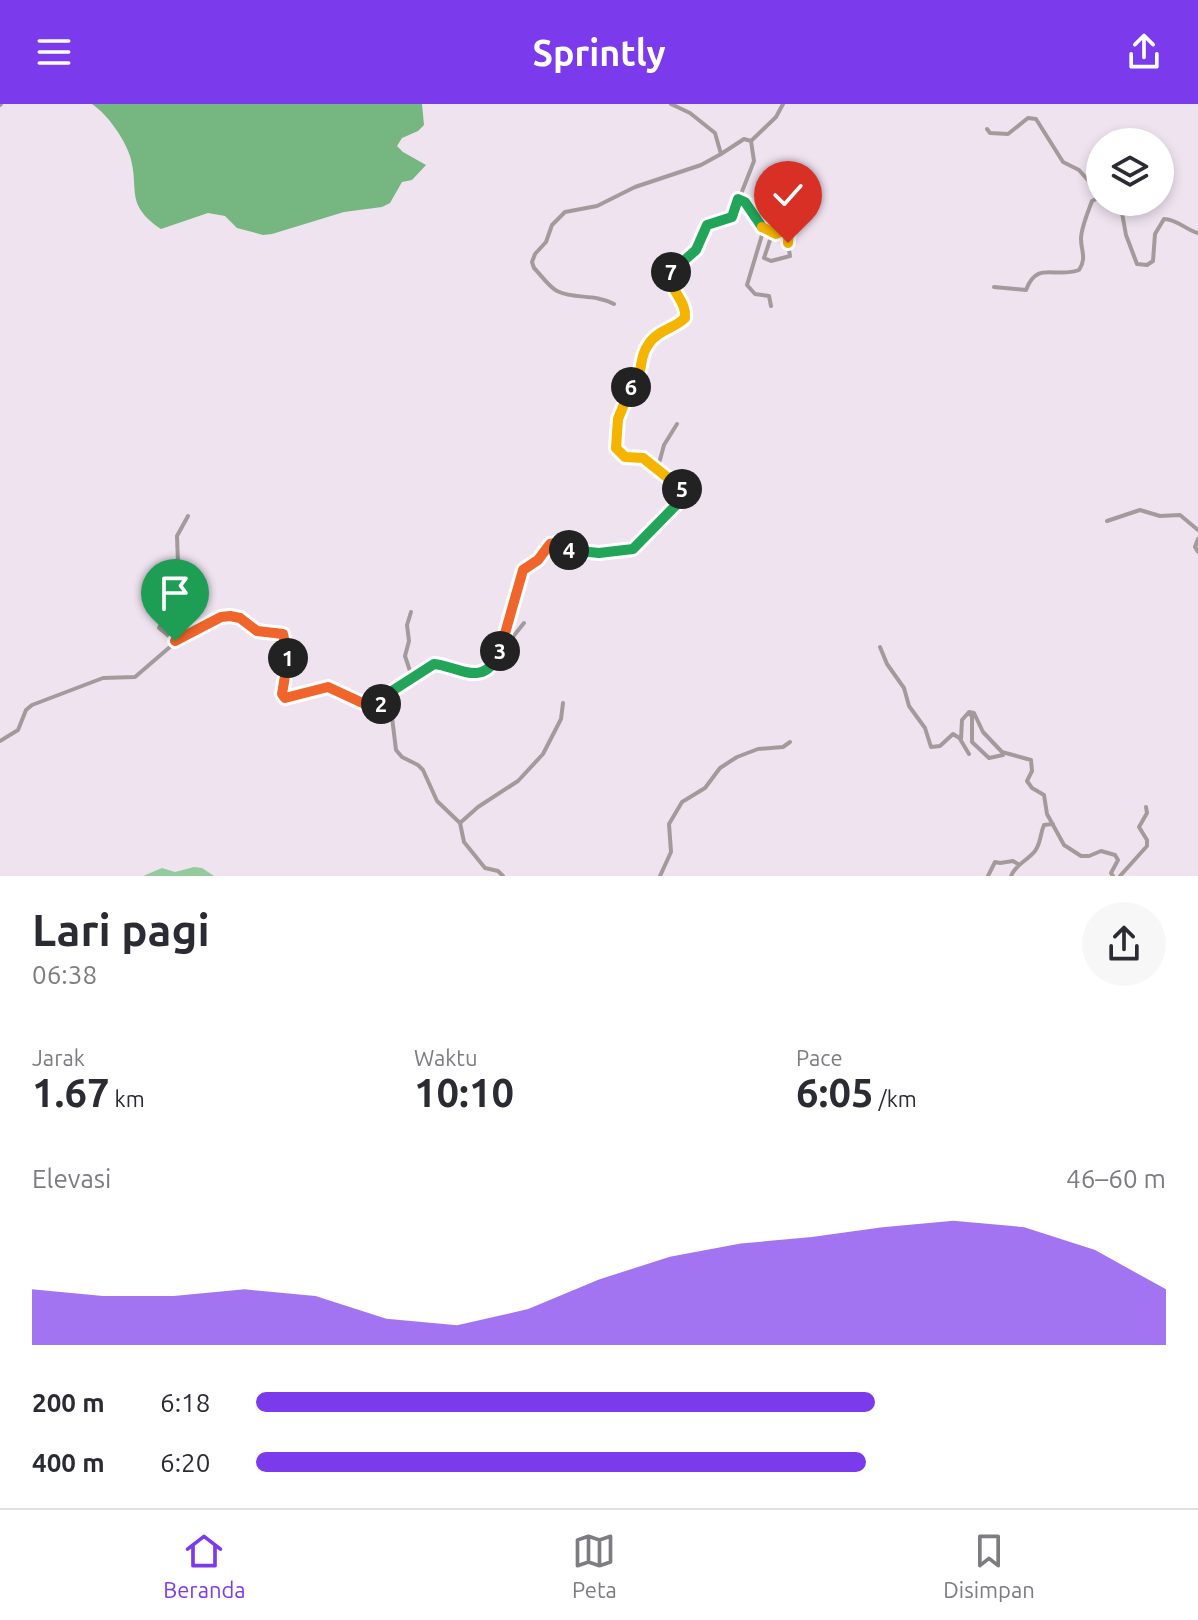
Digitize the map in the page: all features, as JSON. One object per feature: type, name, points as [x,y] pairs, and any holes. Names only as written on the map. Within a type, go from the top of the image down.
[{"type":"street","points":[[671,104],[690,113],[715,133],[720,152]]},
{"type":"street","points":[[751,141],[776,117],[783,104]]},
{"type":"street","points":[[987,129],[990,133],[1008,134],[1028,118],[1036,119],[1063,162],[1079,170],[1086,178]]},
{"type":"street","points":[[614,304],[599,296],[578,296],[557,291],[534,268],[534,257],[546,242],[552,225],[565,212],[597,206],[635,187],[701,165],[744,139],[751,141]]},
{"type":"street","points":[[496,659],[506,635],[523,570],[540,559],[547,545],[555,543],[566,551],[629,551],[681,500],[682,489],[658,467],[641,457],[623,456],[616,448],[618,419],[628,392],[641,375],[646,347],[658,333],[685,318],[684,304],[669,281],[672,269],[696,250],[707,225],[732,217],[754,161],[751,141]]},
{"type":"street","points":[[738,199],[772,234]]},
{"type":"street","points":[[994,287],[1026,290],[1030,279],[1039,272],[1063,275],[1079,270],[1084,255],[1081,238],[1087,216]]},
{"type":"street","points":[[1123,216],[1137,264],[1147,265],[1153,261],[1155,234],[1162,220],[1171,219],[1187,230],[1198,233]]},
{"type":"street","points":[[772,234],[764,258],[771,261],[790,256],[787,237],[789,220]]},
{"type":"street","points":[[760,225],[762,243],[753,261],[747,285],[755,294],[769,296],[771,306]]},
{"type":"street","points":[[772,234],[789,228]]},
{"type":"street","points":[[658,467],[664,445],[677,424]]},
{"type":"street","points":[[616,448],[622,440]]},
{"type":"street","points":[[1107,521],[1140,510],[1160,516],[1176,514],[1194,525],[1198,535],[1195,547],[1198,552]]},
{"type":"street","points":[[175,641],[159,628],[167,614],[164,587],[171,585],[176,573],[178,533],[188,516]]},
{"type":"street","points":[[411,612],[405,656],[413,680]]},
{"type":"street","points":[[0,741],[18,730],[26,710],[32,705],[103,678],[135,677],[175,641],[221,617],[240,618],[257,631],[283,634],[288,659],[282,694],[288,699],[328,687],[392,717],[394,745],[398,753],[423,770],[437,801],[460,823],[464,842],[471,852],[485,868],[498,871],[503,876]]},
{"type":"street","points":[[375,707],[392,691],[434,664],[467,674],[481,671],[496,659],[524,623]]},
{"type":"street","points":[[880,647],[885,661],[904,688],[909,706],[925,728],[929,745],[934,748],[940,746],[953,734],[969,754]]},
{"type":"street","points":[[460,823],[478,807],[518,781],[543,754],[561,719],[563,703]]},
{"type":"street","points":[[960,739],[962,720],[969,712]]},
{"type":"street","points":[[969,712],[976,714],[983,732],[1005,754]]},
{"type":"street","points":[[969,712],[972,717],[972,742],[989,758],[1005,754],[1031,760],[1032,771],[1027,781],[1044,795],[1047,814],[1064,845],[1076,854],[1089,856],[1104,851],[1118,857],[1111,873],[1113,876]]},
{"type":"street","points":[[660,876],[671,852],[669,824],[682,802],[705,788],[720,768],[737,757],[758,749],[780,748],[790,742]]},
{"type":"street","points":[[1120,876],[1147,846],[1147,840],[1139,828],[1147,813],[1146,807]]},
{"type":"street","points":[[1011,876],[1018,864],[1037,848],[1044,825],[1053,824]]},
{"type":"street","points":[[988,876],[995,862],[1013,861],[1018,864]]},
{"type":"green space","points":[[92,104],[422,104],[424,125],[402,138],[397,146],[426,165],[412,180],[402,182],[390,203],[382,207],[344,212],[272,234],[263,235],[237,228],[225,216],[208,213],[161,229],[149,220],[138,204],[133,168],[124,142]]},
{"type":"green space","points":[[194,867],[214,876],[143,876],[162,868],[175,872]]},
{"type":"route","points":[[175,641],[221,617],[237,617],[257,631],[285,636],[288,647],[282,694],[285,698],[328,687],[375,707],[392,691],[434,664],[467,674],[487,667],[496,659],[506,635],[523,570],[540,559],[547,545],[557,543],[566,551],[629,551],[681,500],[682,489],[670,477],[643,458],[623,456],[615,446],[618,419],[628,392],[641,375],[646,347],[655,335],[685,318],[684,304],[669,281],[672,269],[696,250],[707,225],[732,217],[738,199],[745,202],[755,220],[772,234],[789,228],[788,243]]}]
